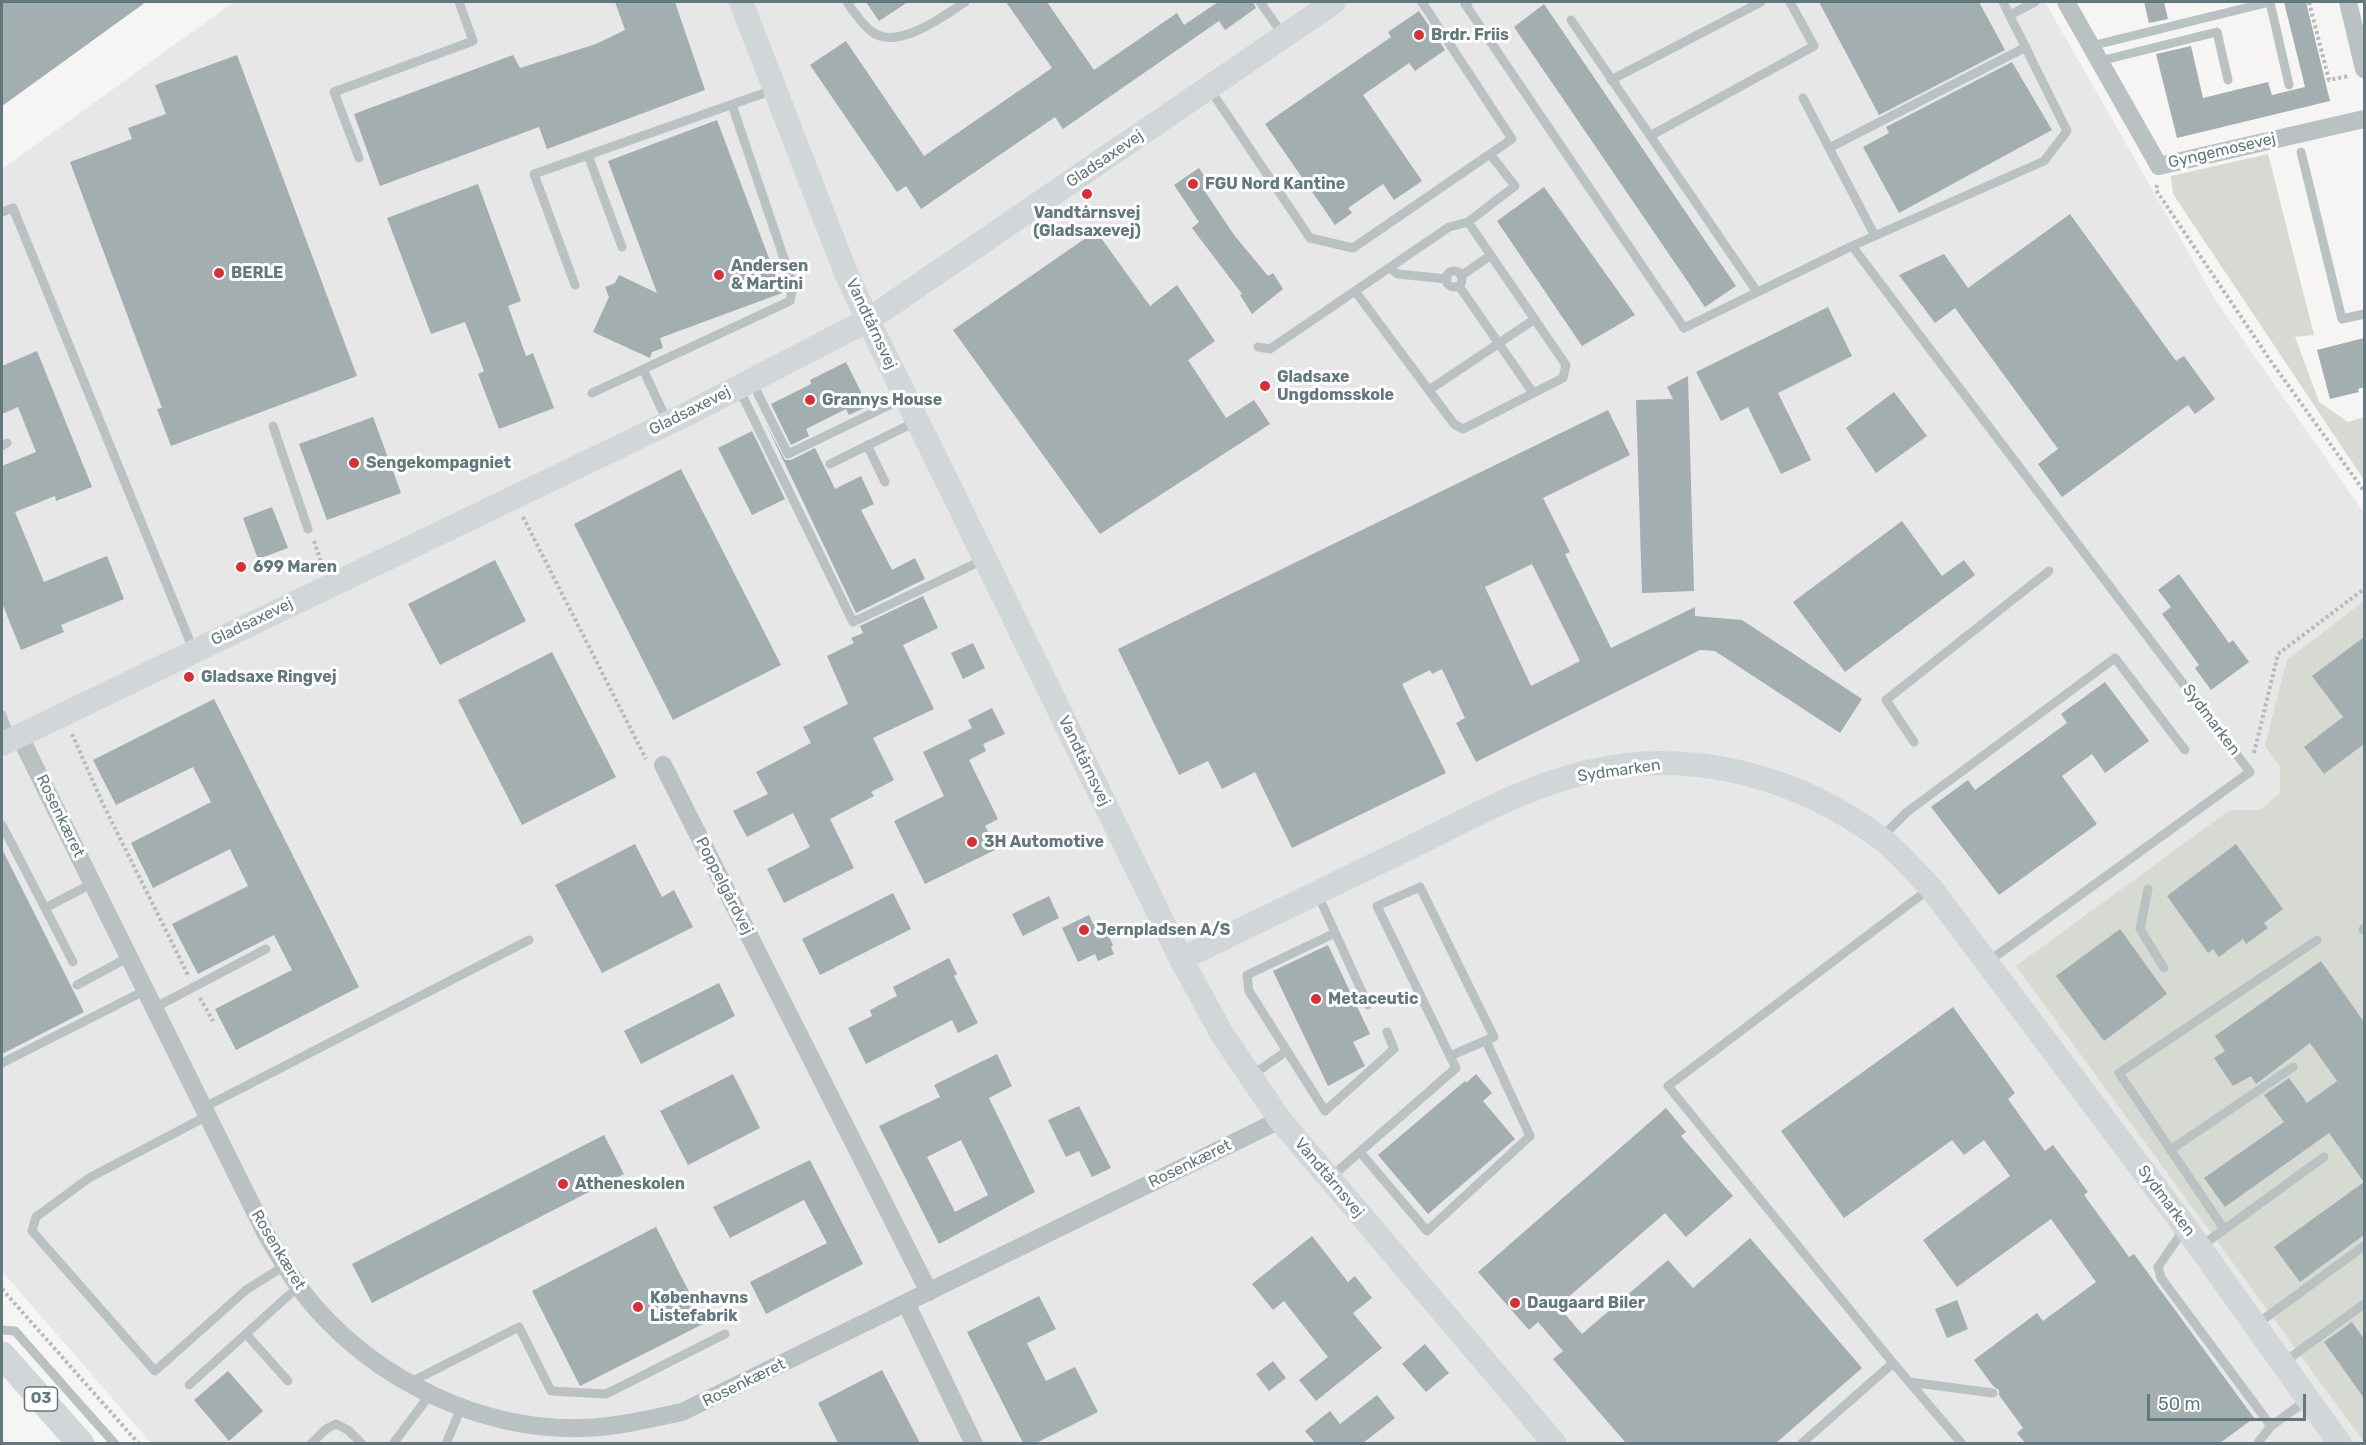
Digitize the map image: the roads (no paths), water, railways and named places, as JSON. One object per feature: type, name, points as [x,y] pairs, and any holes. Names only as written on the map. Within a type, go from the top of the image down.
[{"type":"main road","name":"O3","points":[[2,1355],[81,1443]]},
{"type":"street","name":"Vandtårnsvej","points":[[741,2],[773,90],[846,273],[1181,959],[1222,1034],[1280,1120],[1555,1443]]},
{"type":"street","name":"Gladsaxevej","points":[[10,739],[668,423],[868,320],[1335,2]]},
{"type":"street","name":"Gyngemosevej","points":[[2066,2],[2159,166],[2364,118]]},
{"type":"street","points":[[2348,2],[2360,72]]},
{"type":"street","name":"Rosenkæret","points":[[10,739],[93,884],[284,1266],[338,1332],[408,1383],[461,1408],[524,1424],[583,1428],[633,1423],[682,1413],[1280,1120]]},
{"type":"street","name":"Sydmarken","points":[[1181,959],[1514,797],[1588,772],[1654,763],[1717,766],[1771,780],[1828,804],[1880,838],[1931,888],[2186,1228],[2340,1443]]},
{"type":"street","name":"Poppelgårdvej","points":[[663,765],[929,1292]]},
{"type":"street","points":[[906,1303],[974,1443]]},
{"type":"lane","points":[[359,158],[334,92],[473,40],[459,2]]},
{"type":"lane","points":[[847,2],[871,32],[891,38],[901,37],[938,20],[965,2]]},
{"type":"lane","points":[[1260,2],[1284,36]]},
{"type":"lane","points":[[1209,88],[1310,238],[1353,248],[1512,139],[1422,2]]},
{"type":"lane","points":[[1468,2],[1465,4],[1683,328],[1852,246],[2044,161],[2067,131],[2003,2]]},
{"type":"lane","points":[[1611,80],[1761,2]]},
{"type":"lane","points":[[1650,136],[1814,46],[1790,2]]},
{"type":"lane","points":[[2010,15],[2035,2]]},
{"type":"lane","points":[[2096,54],[2270,2],[2289,85]]},
{"type":"lane","points":[[1570,20],[1757,292]]},
{"type":"lane","points":[[2096,54],[2217,32],[2228,80]]},
{"type":"lane","points":[[1829,148],[2026,46]]},
{"type":"lane","points":[[575,285],[534,174],[773,90]]},
{"type":"lane","points":[[1803,98],[1875,236]]},
{"type":"lane","points":[[592,393],[790,301],[793,285],[732,105]]},
{"type":"lane","points":[[2301,152],[2342,319],[2364,314]]},
{"type":"lane","points":[[1258,347],[1270,349],[1449,227],[1468,222],[1515,186],[1490,154]]},
{"type":"lane","points":[[588,155],[622,247]]},
{"type":"lane","points":[[2,212],[13,207],[194,651]]},
{"type":"lane","points":[[1355,291],[1454,424],[1463,429],[1563,378],[1566,365],[1468,222]]},
{"type":"lane","name":"Sydmarken","points":[[1852,246],[2151,638],[2250,772],[1987,963]]},
{"type":"lane","points":[[1460,281],[1491,255]]},
{"type":"lane","points":[[1389,268],[1398,274],[1447,279],[1453,271],[1498,343],[1533,393]]},
{"type":"lane","points":[[1429,390],[1535,319]]},
{"type":"lane","points":[[644,369],[668,423]]},
{"type":"lane","points":[[744,383],[788,454],[906,397]]},
{"type":"lane","points":[[744,383],[853,622],[985,559]]},
{"type":"lane","points":[[830,464],[917,421]]},
{"type":"lane","points":[[273,426],[308,529]]},
{"type":"lane","points":[[867,446],[885,482]]},
{"type":"lane","points":[[1914,742],[1886,700],[2049,571]]},
{"type":"lane","points":[[1880,838],[1907,812],[2115,658],[2185,750]]},
{"type":"lane","points":[[2,716],[10,739]]},
{"type":"lane","points":[[2,825],[73,962]]},
{"type":"lane","points":[[45,908],[93,884]]},
{"type":"lane","points":[[1329,1179],[1456,1068],[1450,1056],[1377,906],[1420,887],[1494,1037],[1450,1056]]},
{"type":"lane","points":[[1931,888],[1668,1086],[1893,1363],[1962,1443]]},
{"type":"lane","points":[[2148,889],[2140,929],[2164,968]]},
{"type":"lane","points":[[1317,893],[1368,1005]]},
{"type":"lane","points":[[1335,933],[1247,975],[1249,991],[1325,1111],[1394,1049],[1387,1032]]},
{"type":"lane","points":[[284,1266],[246,1290],[155,1371],[32,1231],[36,1217],[89,1178],[205,1112],[529,940]]},
{"type":"lane","points":[[2224,1229],[2118,1073],[2317,940]]},
{"type":"lane","points":[[154,1008],[266,949]]},
{"type":"lane","points":[[77,985],[129,957]]},
{"type":"lane","points":[[2,1063],[146,990]]},
{"type":"lane","points":[[1360,1152],[1427,1231],[1530,1136],[1486,1041]]},
{"type":"lane","points":[[1251,1076],[1287,1051]]},
{"type":"lane","points":[[2170,1150],[2293,1067]]},
{"type":"lane","points":[[2200,1247],[2324,1157]]},
{"type":"lane","points":[[2186,1228],[2158,1267],[2161,1278],[2271,1426]]},
{"type":"lane","points":[[2256,1325],[2364,1246]]},
{"type":"lane","points":[[189,1385],[299,1286]]},
{"type":"lane","points":[[2283,1363],[2363,1308]]},
{"type":"lane","points":[[408,1383],[519,1327],[551,1391],[606,1394],[725,1334]]},
{"type":"lane","points":[[2,1330],[15,1331],[116,1443]]},
{"type":"lane","points":[[246,1334],[288,1381]]},
{"type":"lane","points":[[1801,1443],[1893,1363]]},
{"type":"lane","points":[[1910,1382],[1993,1393]]},
{"type":"lane","points":[[393,1443],[431,1394]]},
{"type":"lane","points":[[2257,1443],[2271,1426],[2308,1399]]},
{"type":"lane","points":[[446,1443],[461,1408]]},
{"type":"lane","points":[[311,1443],[326,1429],[336,1424],[348,1430],[362,1443]]},
{"type":"place","name":"Brdr. Friis","points":[[1419,35]]},
{"type":"place","name":"FGU Nord Kantine","points":[[1193,184]]},
{"type":"place","name":"Vandtårnsvej (Gladsaxevej)","points":[[1087,194]]},
{"type":"place","name":"BERLE","points":[[219,273]]},
{"type":"place","name":"Andersen & Martini","points":[[719,275]]},
{"type":"place","name":"Gladsaxe Ungdomsskole","points":[[1265,386]]},
{"type":"place","name":"Grannys House","points":[[810,400]]},
{"type":"place","name":"Sengekompagniet","points":[[354,463]]},
{"type":"place","name":"699 Maren","points":[[241,567]]},
{"type":"place","name":"Gladsaxe Ringvej","points":[[189,677]]},
{"type":"place","name":"3H Automotive","points":[[972,842]]},
{"type":"place","name":"Jernpladsen A/S","points":[[1084,930]]},
{"type":"place","name":"Metaceutic","points":[[1316,999]]},
{"type":"place","name":"Atheneskolen","points":[[563,1184]]},
{"type":"place","name":"Daugaard Biler","points":[[1515,1303]]},
{"type":"place","name":"Københavns Listefabrik","points":[[638,1307]]}]
